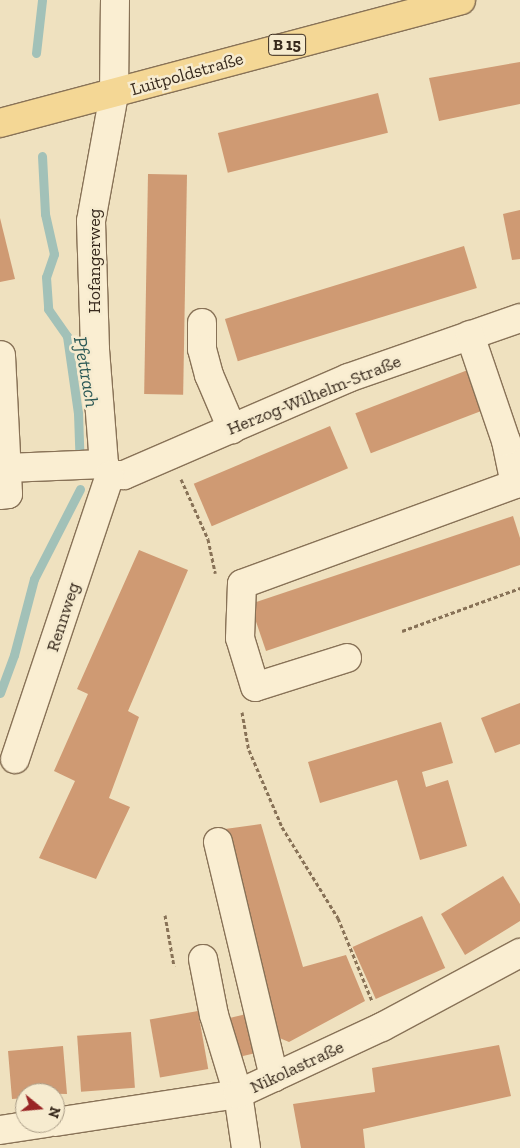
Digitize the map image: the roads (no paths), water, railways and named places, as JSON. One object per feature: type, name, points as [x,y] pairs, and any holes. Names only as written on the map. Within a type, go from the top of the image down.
[{"type":"main road","name":"Luitpoldstraße","points":[[0,123],[114,96],[327,33],[461,0]]},
{"type":"street","name":"Hofangerweg","points":[[107,469],[91,221],[114,96],[115,0]]},
{"type":"street","name":"Herzog-Wilhelm-Straße","points":[[107,469],[124,475],[348,378],[520,318]]},
{"type":"street","points":[[202,323],[202,349],[209,375],[232,429]]},
{"type":"street","points":[[347,658],[255,687],[240,638],[242,584],[515,484],[506,441],[470,335]]},
{"type":"street","points":[[0,495],[8,494],[2,354]]},
{"type":"street","points":[[7,468],[107,469]]},
{"type":"street","name":"Rennweg","points":[[15,759],[107,469]]},
{"type":"street","points":[[218,842],[274,1077]]},
{"type":"street","name":"Nikolastraße","points":[[65,1120],[238,1094],[382,1027],[520,953]]},
{"type":"street","points":[[203,959],[214,1015],[238,1094],[246,1148]]},
{"type":"street","points":[[2,1136],[15,1132]]},
{"type":"waterway","name":"Pfettrach","points":[[36,53],[42,0]]},
{"type":"waterway","name":"Pfettrach","points":[[42,156],[45,214],[54,254],[46,277],[48,309],[67,336],[78,413],[79,451]]},
{"type":"waterway","name":"Pfettrach","points":[[0,693],[14,655],[34,579],[80,489]]}]
